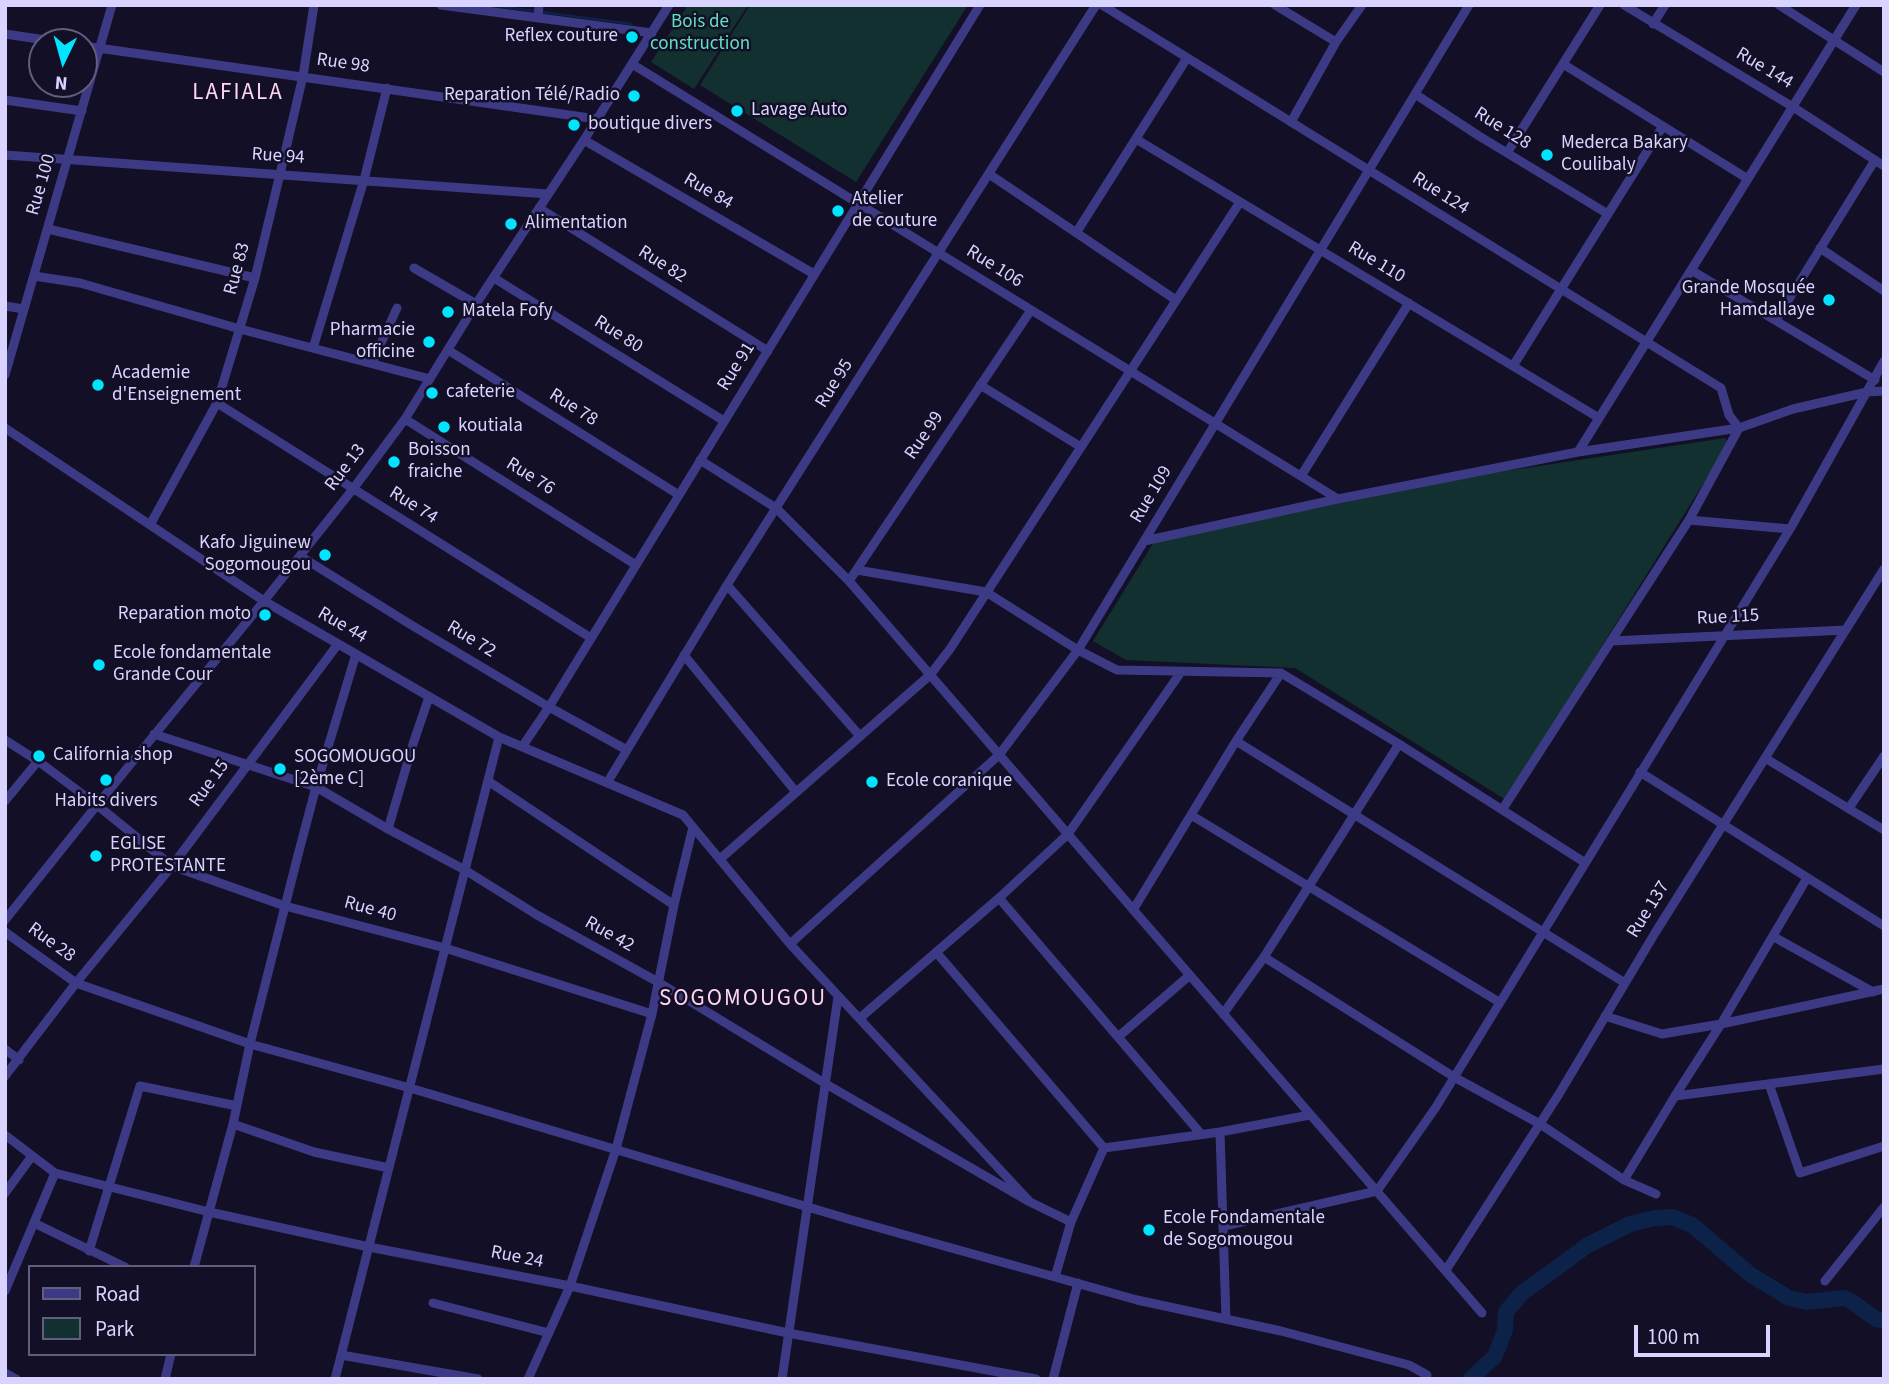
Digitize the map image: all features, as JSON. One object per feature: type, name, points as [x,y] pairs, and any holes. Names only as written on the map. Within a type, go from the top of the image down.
[{"type":"street","name":"Rue 100","points":[[5,375],[7,359],[48,229],[112,5]]},
{"type":"street","name":"Rue 83","points":[[150,525],[217,403],[255,278],[303,76],[314,5]]},
{"type":"street","points":[[441,5],[652,33]]},
{"type":"street","points":[[538,18],[539,5]]},
{"type":"street","name":"Rue 13","points":[[5,920],[300,556],[405,419],[669,5]]},
{"type":"street","name":"Rue 91","points":[[522,747],[980,5]]},
{"type":"street","name":"Rue 95","points":[[607,783],[727,585],[1096,5]]},
{"type":"street","name":"Rue 124","points":[[1102,5],[1721,388],[1729,415],[1739,428]]},
{"type":"street","points":[[1275,5],[1336,43]]},
{"type":"street","points":[[1291,122],[1336,43],[1362,5]]},
{"type":"street","name":"Rue 109","points":[[790,944],[999,755],[1078,649],[1469,5]]},
{"type":"street","points":[[1507,153],[1600,5]]},
{"type":"street","name":"Rue 144","points":[[1624,5],[1793,107],[1884,166]]},
{"type":"street","points":[[1653,23],[1665,5]]},
{"type":"street","points":[[1779,5],[1884,72]]},
{"type":"street","points":[[1578,452],[1856,5]]},
{"type":"street","points":[[5,34],[28,37]]},
{"type":"street","name":"Rue 98","points":[[100,48],[597,119]]},
{"type":"street","points":[[1076,233],[1188,58]]},
{"type":"street","name":"Rue 106","points":[[632,64],[1338,499]]},
{"type":"street","points":[[1563,64],[1748,179]]},
{"type":"street","points":[[313,348],[364,180],[387,88]]},
{"type":"street","name":"Rue 128","points":[[1415,94],[1608,214]]},
{"type":"street","points":[[5,100],[82,111]]},
{"type":"street","points":[[1513,366],[1663,126]]},
{"type":"street","name":"Rue 110","points":[[1136,139],[1598,418]]},
{"type":"street","name":"Rue 84","points":[[584,140],[814,274]]},
{"type":"street","name":"Rue 94","points":[[5,155],[548,194]]},
{"type":"street","points":[[1776,320],[1875,160]]},
{"type":"street","points":[[989,174],[1176,300]]},
{"type":"street","points":[[720,859],[930,675],[950,649],[1240,202]]},
{"type":"street","name":"Rue 82","points":[[539,208],[768,351]]},
{"type":"street","points":[[48,229],[255,278]]},
{"type":"street","points":[[1820,248],[1884,291]]},
{"type":"street","points":[[414,268],[476,304]]},
{"type":"street","points":[[1691,270],[1875,380]]},
{"type":"street","points":[[34,276],[80,283],[430,379]]},
{"type":"street","name":"Rue 80","points":[[494,278],[724,421]]},
{"type":"street","points":[[1301,476],[1409,303]]},
{"type":"street","points":[[5,306],[24,309]]},
{"type":"street","points":[[372,363],[397,308]]},
{"type":"street","name":"Rue 99","points":[[849,581],[1031,310]]},
{"type":"street","name":"Rue 78","points":[[448,350],[679,495]]},
{"type":"street","points":[[1224,1226],[1377,1191],[1436,1107],[1790,529],[1884,361]]},
{"type":"street","points":[[980,385],[1081,447]]},
{"type":"street","points":[[1144,541],[1338,499],[1578,452],[1739,428],[1793,409],[1884,390]]},
{"type":"street","name":"Rue 74","points":[[217,403],[591,638]]},
{"type":"street","name":"Rue 76","points":[[405,419],[636,565]]},
{"type":"street","name":"Rue 44","points":[[5,428],[264,601],[499,737],[684,815]]},
{"type":"street","points":[[1503,810],[1689,520],[1739,428]]},
{"type":"street","points":[[700,460],[776,508],[849,581],[1482,1313]]},
{"type":"street","points":[[1689,520],[1790,529]]},
{"type":"street","name":"Rue 72","points":[[300,556],[549,707],[627,750]]},
{"type":"street","name":"Rue 137","points":[[1446,1270],[1540,1124],[1884,569]]},
{"type":"street","points":[[857,570],[986,592],[1117,670],[1281,673],[1399,744],[1584,862]]},
{"type":"street","points":[[727,585],[860,736]]},
{"type":"street","name":"Rue 115","points":[[1612,641],[1846,630]]},
{"type":"street","name":"Rue 15","points":[[5,1076],[76,983],[172,866],[338,644]]},
{"type":"street","points":[[195,1265],[233,1124],[250,1044],[316,787],[356,654]]},
{"type":"street","points":[[684,655],[796,792]]},
{"type":"street","points":[[860,1018],[999,898],[1068,834],[1181,672]]},
{"type":"street","points":[[1133,910],[1236,741],[1281,673]]},
{"type":"street","points":[[388,829],[429,697]]},
{"type":"street","name":"Rue 42","points":[[154,734],[316,787],[658,982],[826,1084],[1030,1202],[1070,1222]]},
{"type":"street","points":[[335,1379],[499,737]]},
{"type":"street","name":"Rue 40","points":[[5,740],[97,805],[172,866],[285,905],[445,948],[652,1014]]},
{"type":"street","points":[[1236,741],[1625,983]]},
{"type":"street","points":[[1223,1014],[1264,957],[1399,744]]},
{"type":"street","points":[[1849,808],[1884,756]]},
{"type":"street","points":[[1765,758],[1884,830]]},
{"type":"street","points":[[5,801],[38,761]]},
{"type":"street","points":[[1640,772],[1884,926]]},
{"type":"street","points":[[488,780],[674,905]]},
{"type":"street","name":"Rue 42","points":[[684,815],[790,944],[1030,1202]]},
{"type":"street","points":[[1191,816],[1499,1002]]},
{"type":"street","points":[[528,1379],[570,1286],[616,1149],[652,1014],[693,827]]},
{"type":"street","points":[[1624,1180],[1774,937],[1807,878]]},
{"type":"street","points":[[999,898],[1201,1134]]},
{"type":"street","name":"Rue 28","points":[[5,932],[76,983],[250,1044],[410,1088],[1055,1277],[1137,1300],[1281,1331],[1409,1365],[1427,1375]]},
{"type":"street","points":[[1774,937],[1873,992]]},
{"type":"street","points":[[936,952],[1104,1149]]},
{"type":"street","points":[[1264,957],[1454,1077],[1540,1124],[1624,1180],[1656,1195]]},
{"type":"street","points":[[1118,1037],[1190,975]]},
{"type":"street","points":[[1605,1016],[1662,1034],[1884,989]]},
{"type":"street","points":[[782,1379],[838,996]]},
{"type":"street","points":[[5,1049],[19,1060]]},
{"type":"street","points":[[1675,1096],[1884,1069]]},
{"type":"street","points":[[1769,1084],[1801,1173],[1884,1146]]},
{"type":"street","points":[[89,1251],[140,1086],[237,1106]]},
{"type":"street","points":[[1104,1149],[1220,1132],[1310,1115]]},
{"type":"street","points":[[233,1124],[314,1152],[389,1168]]},
{"type":"street","points":[[1220,1132],[1226,1320]]},
{"type":"street","name":"Rue 24","points":[[5,1135],[55,1172],[209,1212],[788,1333],[1036,1379]]},
{"type":"street","points":[[1055,1277],[1070,1222],[1104,1149]]},
{"type":"street","points":[[5,1193],[32,1156]]},
{"type":"street","points":[[5,1291],[55,1172]]},
{"type":"street","points":[[1825,1282],[1884,1207]]},
{"type":"street","points":[[34,1223],[120,1265]]},
{"type":"street","points":[[1053,1379],[1078,1283]]},
{"type":"street","points":[[433,1303],[549,1333]]},
{"type":"street","points":[[341,1354],[478,1379]]},
{"type":"street","points":[[165,1379],[171,1356]]},
{"type":"street","points":[[5,1373],[16,1379]]},
{"type":"green space","name":"Bois de construction","points":[[688,5],[748,5],[694,89],[651,62]]},
{"type":"green space","points":[[750,5],[968,5],[856,182],[700,85]]},
{"type":"green space","points":[[1725,438],[1728,444],[1506,800],[1295,668],[1126,660],[1093,641],[1154,542],[1472,476]]},
{"type":"waterway","points":[[488,5],[535,11]]},
{"type":"waterway","points":[[542,12],[632,24]]},
{"type":"waterway","points":[[1471,1379],[1495,1356],[1505,1330],[1506,1312],[1522,1293],[1588,1245],[1630,1224],[1655,1218],[1672,1217],[1692,1225],[1751,1275],[1789,1298],[1807,1302],[1844,1298],[1876,1319],[1884,1321]]},
{"type":"place","name":"Reflex couture","points":[[632,37]]},
{"type":"place","name":"Reparation Télé/Radio","points":[[634,96]]},
{"type":"place","name":"Lavage Auto","points":[[737,111]]},
{"type":"place","name":"boutique divers","points":[[574,125]]},
{"type":"place","name":"Mederca Bakary Coulibaly","points":[[1547,155]]},
{"type":"place","name":"Atelier de couture","points":[[838,211]]},
{"type":"place","name":"Alimentation","points":[[511,224]]},
{"type":"place","name":"Grande Mosquée Hamdallaye","points":[[1829,300]]},
{"type":"place","name":"Matela Fofy","points":[[448,312]]},
{"type":"place","name":"Pharmacie officine","points":[[429,342]]},
{"type":"place","name":"Academie d'Enseignement","points":[[98,385]]},
{"type":"place","name":"cafeterie","points":[[432,393]]},
{"type":"place","name":"koutiala","points":[[444,427]]},
{"type":"place","name":"Boisson fraiche","points":[[394,462]]},
{"type":"place","name":"Kafo Jiguinew Sogomougou","points":[[325,555]]},
{"type":"place","name":"Reparation moto","points":[[265,615]]},
{"type":"place","name":"Ecole fondamentale Grande Cour","points":[[99,665]]},
{"type":"place","name":"California shop","points":[[39,756]]},
{"type":"place","name":"SOGOMOUGOU [2ème C]","points":[[280,769]]},
{"type":"place","name":"Habits divers","points":[[106,780]]},
{"type":"place","name":"Ecole coranique","points":[[872,782]]},
{"type":"place","name":"EGLISE PROTESTANTE","points":[[96,856]]},
{"type":"place","name":"Ecole Fondamentale de Sogomougou","points":[[1149,1230]]},
{"type":"district","name":"LAFIALA","points":[[238,94]]},
{"type":"district","name":"SOGOMOUGOU","points":[[743,1000]]}]
